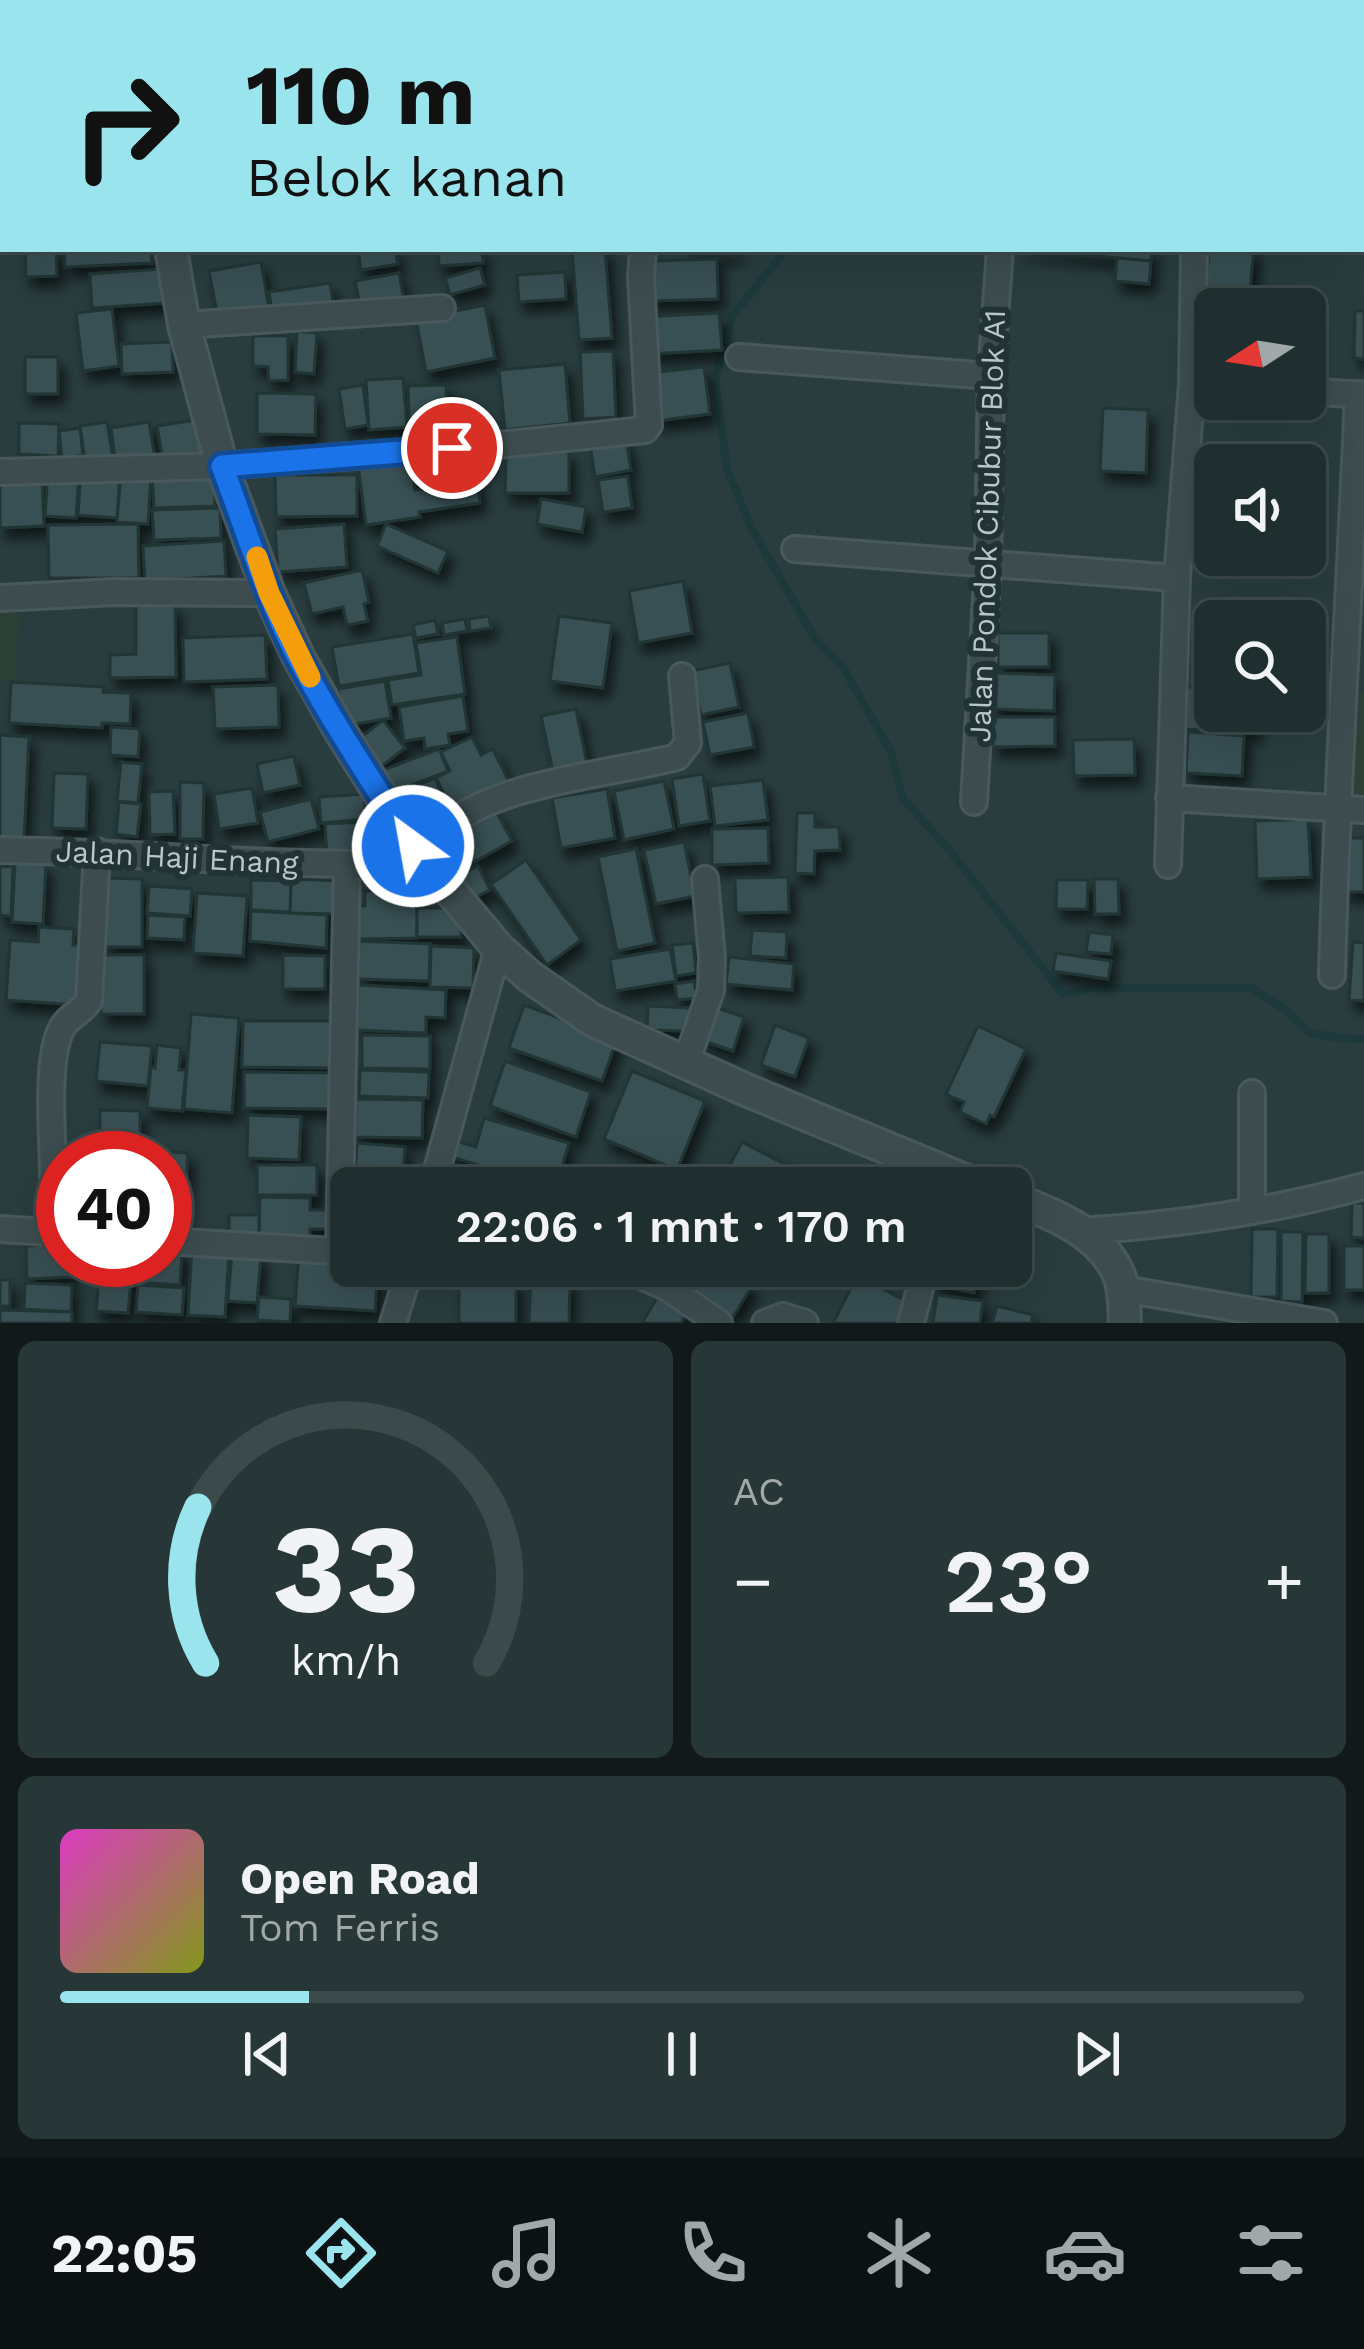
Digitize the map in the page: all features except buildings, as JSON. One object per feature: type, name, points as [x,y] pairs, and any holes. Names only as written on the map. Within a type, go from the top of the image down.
[{"type":"street","points":[[172,252],[184,325],[222,466],[269,593],[342,734],[426,862],[498,948],[592,1020],[917,1167]]},
{"type":"street","points":[[0,472],[222,466],[645,430],[649,425],[643,252]]},
{"type":"street","name":"Jalan Pondok Cibubur Blok A1","points":[[974,802],[1000,252]]},
{"type":"street","points":[[1194,252],[1197,288]]},
{"type":"street","points":[[184,325],[442,308]]},
{"type":"street","points":[[739,357],[991,376]]},
{"type":"street","points":[[1326,392],[1361,394],[1354,691],[1336,808],[1332,975]]},
{"type":"street","points":[[1168,865],[1177,578],[1199,420]]},
{"type":"street","points":[[795,549],[1177,578]]},
{"type":"street","points":[[0,598],[113,592],[269,593]]},
{"type":"street","points":[[426,862],[443,831],[477,806],[516,792],[677,757],[688,742],[682,676]]},
{"type":"street","points":[[1169,798],[1364,810]]},
{"type":"street","name":"Jalan Haji Enang","points":[[0,850],[347,866],[426,862]]},
{"type":"street","points":[[53,1131],[56,1041],[65,1021],[81,1013],[88,1001],[97,851]]},
{"type":"street","points":[[345,1167],[347,866]]},
{"type":"street","points":[[686,1063],[711,990],[705,878]]},
{"type":"street","points":[[439,1167],[498,948]]},
{"type":"street","points":[[1252,1093],[1252,1211]]},
{"type":"street","points":[[1080,1231],[1167,1226],[1288,1206],[1364,1186]]},
{"type":"street","points":[[1032,1206],[1105,1250],[1123,1289],[1125,1323]]},
{"type":"street","points":[[0,1229],[36,1231]]},
{"type":"street","points":[[192,1242],[330,1250]]},
{"type":"street","points":[[393,1323],[404,1287]]},
{"type":"street","points":[[666,1287],[719,1323]]},
{"type":"street","points":[[911,1323],[920,1287]]},
{"type":"street","points":[[1123,1289],[1324,1323]]},
{"type":"street","points":[[765,1323],[783,1316],[805,1323]]},
{"type":"green space","points":[[0,614],[19,615],[17,681],[0,680]]},
{"type":"green space","points":[[1345,691],[1364,692],[1364,810],[1336,809]]},
{"type":"waterway","points":[[785,252],[732,316],[715,381],[727,469],[752,529],[814,637],[844,669],[891,752],[903,799],[948,848],[1063,994],[1091,988],[1251,988],[1285,1009],[1310,1033],[1364,1039]]},
{"type":"slow traffic","points":[[257,557],[310,677]]},
{"type":"route","points":[[413,846],[298,656],[222,466],[452,448]]}]
